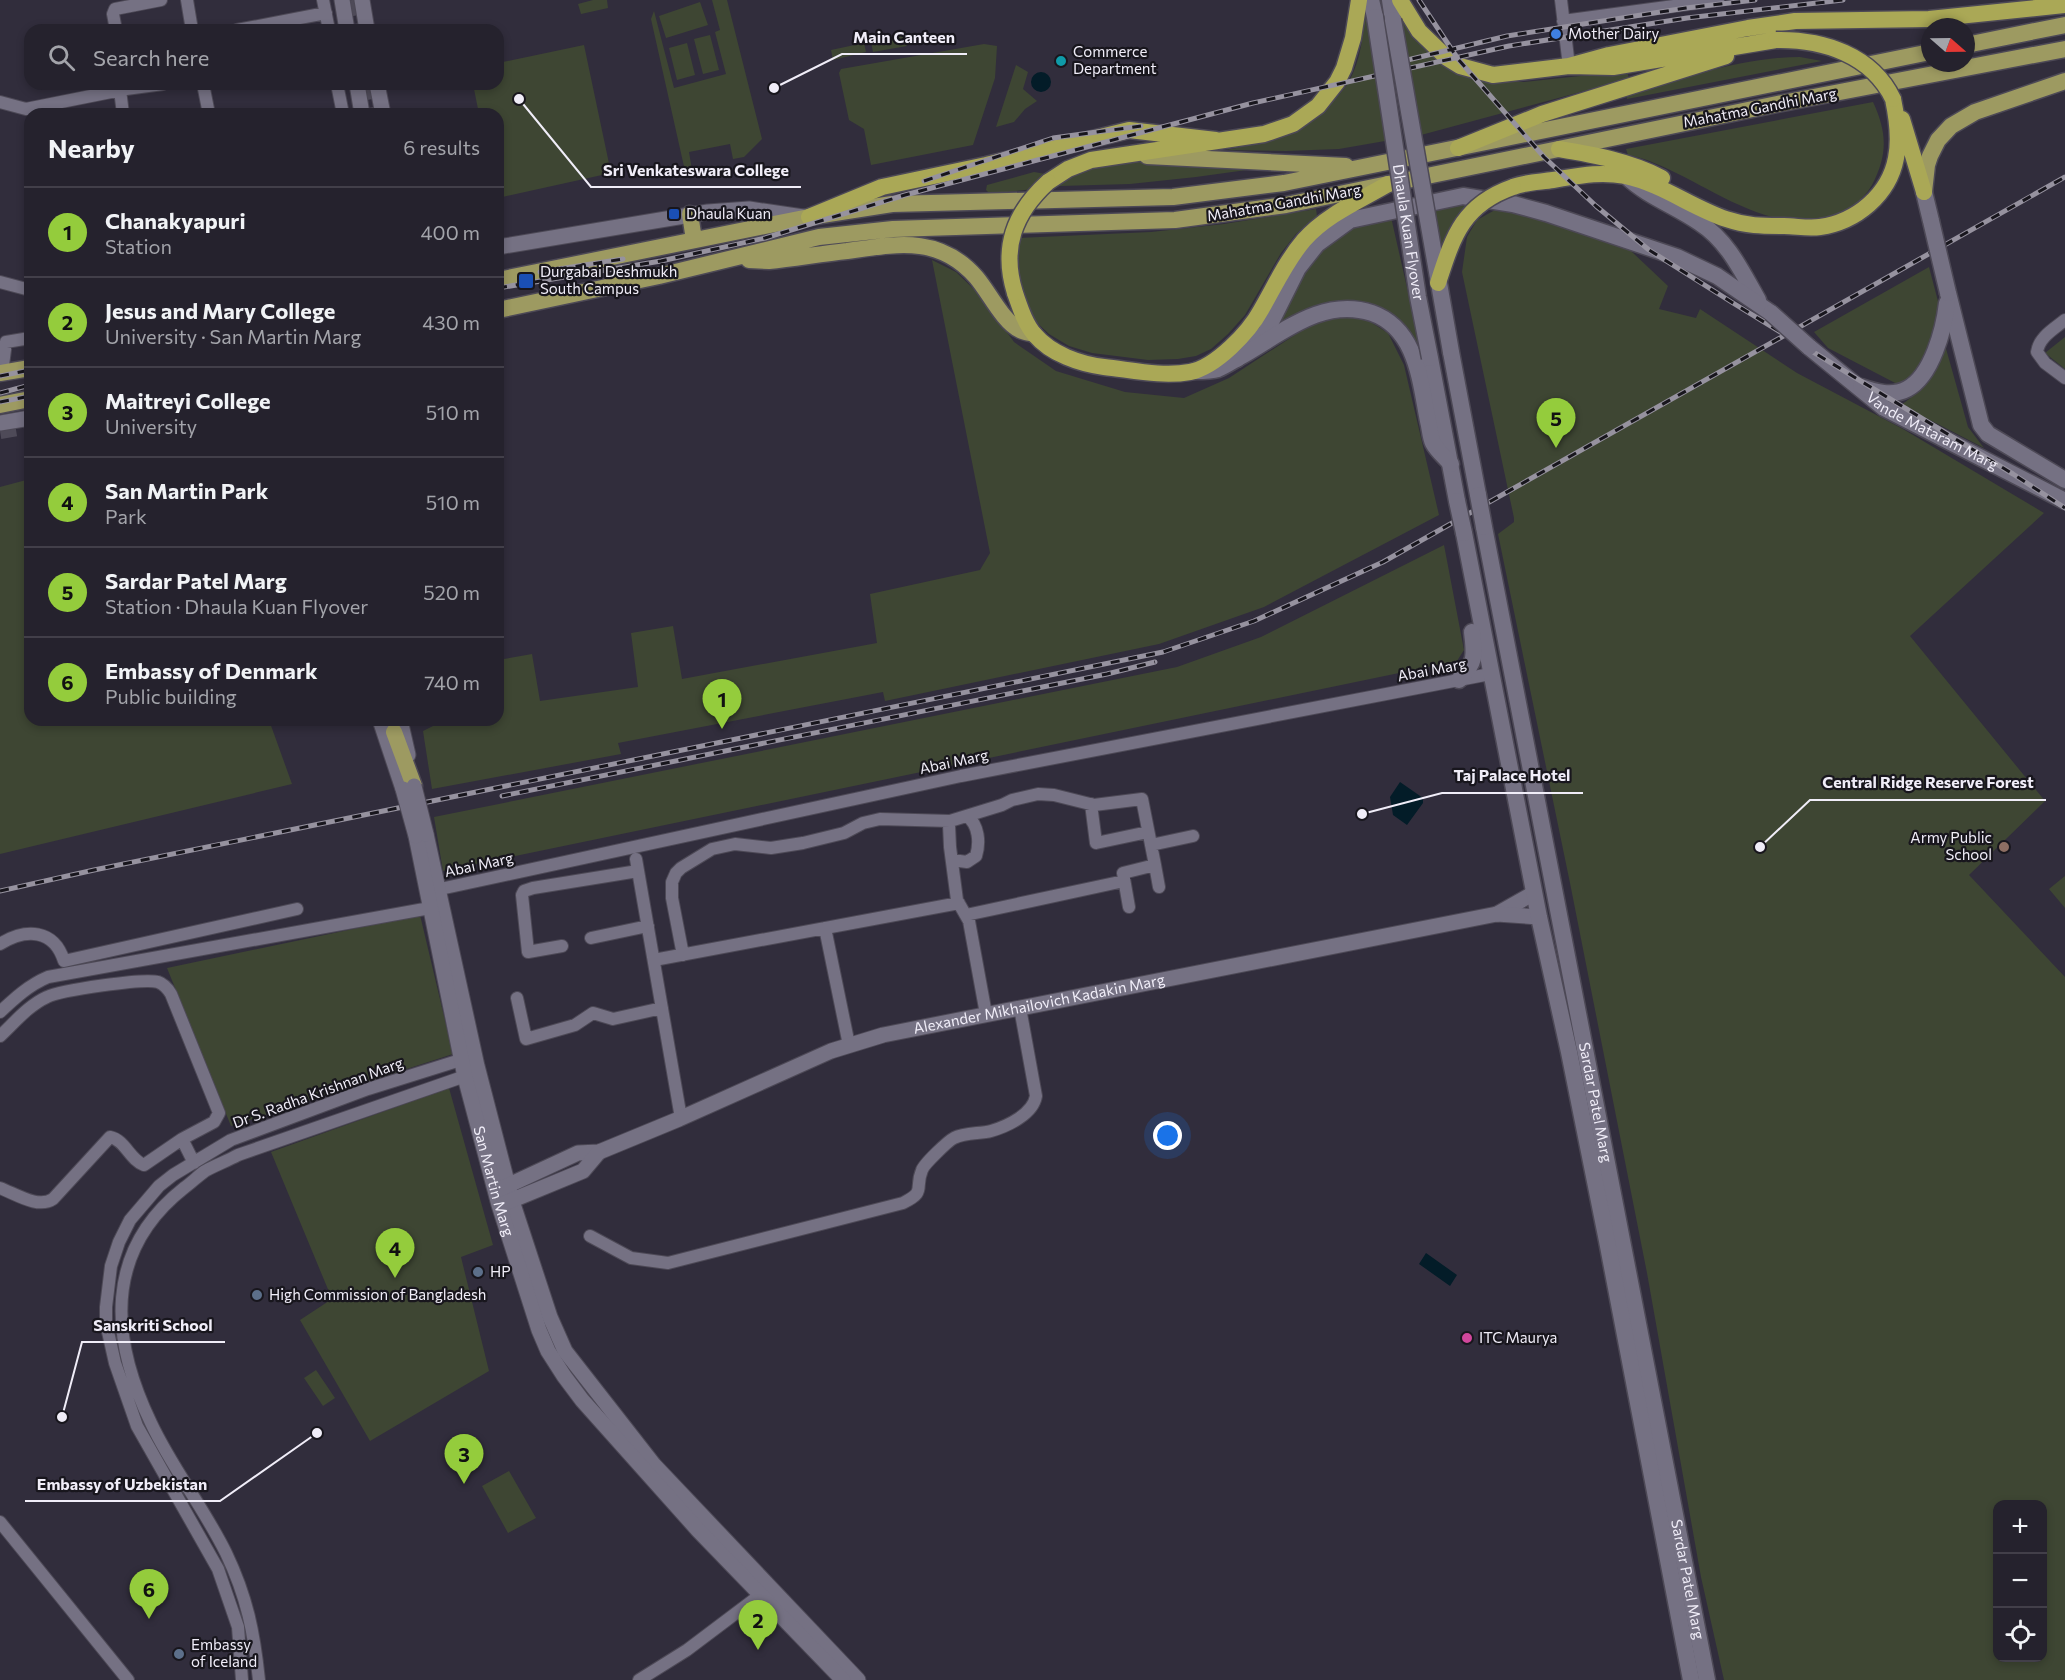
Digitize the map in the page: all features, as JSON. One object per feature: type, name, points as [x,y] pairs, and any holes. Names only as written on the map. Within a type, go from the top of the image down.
[{"type":"highway","points":[[1359,0],[1353,38],[1344,68],[1337,82],[1318,106],[1300,120],[1264,134],[1091,160],[1068,169],[1048,182],[1026,206],[1013,234],[1009,265],[1015,293],[1034,334],[1056,351],[1072,359],[1090,365],[1161,374],[1194,371],[1221,355],[1246,332],[1260,313],[1294,253],[1311,232],[1325,220],[1388,184]]},
{"type":"highway","points":[[1400,0],[1419,31],[1432,46],[1460,66],[1493,75],[1569,66],[1613,67],[1776,40],[1805,40],[1839,50],[1873,71],[1882,80],[1904,124],[1924,192]]},
{"type":"highway","points":[[1569,66],[1609,54],[1748,27],[1795,21],[1929,19],[2065,5]]},
{"type":"highway","points":[[1458,148],[1542,114],[1776,40]]},
{"type":"highway","points":[[1438,283],[1450,245],[1462,222],[1488,199],[1513,187],[1590,173],[1626,176],[1657,186],[1725,218],[1760,227],[1822,227],[1842,222],[1872,202],[1887,182],[1896,158],[1898,128],[1893,99]]},
{"type":"highway","points":[[809,218],[882,188],[1129,130],[1216,140]]},
{"type":"highway","points":[[1560,149],[1611,158],[1646,170],[1741,214],[1785,226]]},
{"type":"main road","name":"Dhaula Kuan Flyover","points":[[1371,0],[1418,297],[1464,538]]},
{"type":"main road","name":"Dhaula Kuan Flyover","points":[[1390,0],[1438,283],[1478,495]]},
{"type":"main road","points":[[1975,43],[2065,25]]},
{"type":"main road","name":"Mahatma Gandhi Marg","points":[[504,308],[659,276],[819,237],[893,229],[1175,220],[1286,205],[1777,104],[2065,50]]},
{"type":"main road","name":"Mahatma Gandhi Marg","points":[[504,279],[694,240],[892,204],[1173,197],[1284,183],[1921,54]]},
{"type":"main road","points":[[2065,81],[1975,112],[1958,121],[1944,133],[1934,148],[1927,165],[1924,192],[1980,425],[1988,434],[2065,480]]},
{"type":"main road","points":[[1128,155],[1326,163],[1360,168]]},
{"type":"main road","points":[[1626,176],[1640,189],[1692,218],[1718,237],[1766,310]]},
{"type":"main road","points":[[1237,359],[1266,332],[1298,268],[1317,244],[1350,220],[1463,196],[1513,204],[1546,213],[1677,257],[1718,276],[1766,310]]},
{"type":"main road","points":[[690,214],[694,240]]},
{"type":"main road","points":[[727,260],[769,261],[895,244],[928,247],[964,266],[986,288],[1008,320],[1020,330],[1034,334]]},
{"type":"main road","points":[[1855,385],[1880,393],[1892,393],[1906,389],[1916,382],[1935,353],[1941,337],[1948,293]]},
{"type":"main road","points":[[1194,371],[1215,370],[1259,347],[1293,324],[1317,314],[1349,309],[1376,315],[1395,328],[1412,350],[1433,443],[1451,464]]},
{"type":"main road","name":"Vande Mataram Marg","points":[[1766,310],[1884,408],[2065,501]]},
{"type":"main road","points":[[1,373],[24,369]]},
{"type":"main road","points":[[0,405],[24,400]]},
{"type":"main road","name":"Sardar Patel Marg","points":[[1478,495],[1707,1680]]},
{"type":"main road","points":[[1459,680],[1472,666],[1475,653],[1462,555],[1464,538]]},
{"type":"main road","name":"Sardar Patel Marg","points":[[1464,538],[1534,893],[1574,1075],[1691,1680]]},
{"type":"main road","points":[[391,726],[409,788]]},
{"type":"street","points":[[115,24],[113,14],[115,9],[161,0]]},
{"type":"street","points":[[188,0],[191,24]]},
{"type":"street","points":[[323,0],[328,24]]},
{"type":"street","points":[[342,0],[346,24]]},
{"type":"street","points":[[362,0],[366,24]]},
{"type":"street","points":[[1561,0],[1569,66]]},
{"type":"street","points":[[1563,21],[1718,0]]},
{"type":"street","points":[[268,24],[326,13]]},
{"type":"street","points":[[31,108],[115,90]]},
{"type":"street","points":[[123,108],[124,90]]},
{"type":"street","points":[[204,90],[207,108]]},
{"type":"street","points":[[339,90],[342,108]]},
{"type":"street","points":[[358,90],[361,108]]},
{"type":"street","points":[[378,90],[382,108]]},
{"type":"street","points":[[0,102],[24,108]]},
{"type":"street","points":[[504,246],[690,214],[749,208],[809,218]]},
{"type":"street","points":[[0,282],[24,288]]},
{"type":"street","points":[[2065,320],[2043,338],[2038,345],[2037,352],[2045,363],[2065,378]]},
{"type":"street","points":[[1,373],[6,342],[24,339]]},
{"type":"street","points":[[0,423],[24,419]]},
{"type":"street","name":"Abai Marg","points":[[433,891],[961,776],[1490,674]]},
{"type":"street","name":"San Martin Marg","points":[[409,788],[421,835],[467,1058]]},
{"type":"street","points":[[683,955],[672,898],[672,882],[681,868],[711,849],[735,844],[771,848],[844,833],[880,819],[950,820],[1038,794],[1054,795],[1091,804],[1142,799],[1159,887]]},
{"type":"street","points":[[1091,804],[1096,843],[1193,836]]},
{"type":"street","points":[[952,860],[966,862],[976,856],[979,847],[976,828],[973,820],[967,816]]},
{"type":"street","points":[[950,820],[952,860],[958,903],[966,915],[986,1014]]},
{"type":"street","points":[[562,946],[528,952],[522,895],[524,891],[637,865],[681,1118]]},
{"type":"street","points":[[1129,907],[1123,873],[1155,865]]},
{"type":"street","points":[[966,915],[1124,881]]},
{"type":"street","name":"San Martin Marg","points":[[433,891],[430,908],[504,1196],[565,1351],[654,1465],[843,1680]]},
{"type":"street","points":[[1497,914],[1534,893]]},
{"type":"street","points":[[654,960],[958,903]]},
{"type":"street","points":[[65,968],[430,908]]},
{"type":"street","points":[[0,1012],[35,983],[65,968],[297,909]]},
{"type":"street","points":[[1497,914],[1539,917]]},
{"type":"street","name":"Alexander Mikhailovich Kadakin Marg","points":[[504,1196],[583,1171],[599,1152],[849,1045],[900,1031],[1497,914]]},
{"type":"street","points":[[591,938],[648,926]]},
{"type":"street","points":[[825,928],[849,1045]]},
{"type":"street","points":[[0,944],[19,935],[40,934],[51,940],[61,951],[65,968]]},
{"type":"street","points":[[0,1036],[38,1002],[57,994],[137,982],[159,982],[171,994],[219,1113],[214,1122],[182,1139],[144,1166],[138,1163],[117,1139],[110,1137],[48,1202],[37,1202],[0,1188]]},
{"type":"street","points":[[517,998],[526,1040],[575,1025],[593,1013],[613,1019],[662,1008]]},
{"type":"street","points":[[590,1236],[631,1258],[668,1263],[903,1203],[914,1197],[920,1189],[921,1172],[924,1166],[955,1137],[993,1130],[1029,1111],[1035,1104],[1036,1096],[1020,1008]]},
{"type":"street","name":"Dr S. Radha Krishnan Marg","points":[[242,1680],[237,1627],[218,1569],[136,1426],[114,1363],[106,1323],[107,1290],[111,1266],[119,1242],[130,1220],[159,1186],[231,1140],[368,1089],[467,1058]]},
{"type":"street","name":"Dr S. Radha Krishnan Marg","points":[[259,1680],[252,1625],[244,1595],[227,1555],[168,1455],[135,1386],[124,1344],[121,1312],[122,1293],[130,1259],[137,1240],[153,1216],[204,1172],[238,1155],[471,1074]]},
{"type":"street","points":[[182,1139],[194,1163]]},
{"type":"street","points":[[231,1140],[238,1155]]},
{"type":"street","points":[[107,1290],[122,1293]]},
{"type":"street","points":[[136,1426],[150,1421]]},
{"type":"street","points":[[0,1522],[128,1680]]},
{"type":"street","points":[[639,1680],[687,1650],[765,1591]]},
{"type":"street","name":"San Martin Marg","points":[[765,1591],[858,1680]]},
{"type":"green space","points":[[593,0],[607,0],[608,8],[581,14],[578,4]]},
{"type":"green space","points":[[712,0],[727,0],[762,139],[744,157],[733,159],[730,144],[689,152],[692,170],[685,171],[651,19],[654,11],[674,88],[726,74],[715,32],[720,30]]},
{"type":"green space","points":[[1366,0],[1385,141],[1339,149],[1226,150],[1262,142],[1292,129],[1317,114],[1338,95],[1347,85],[1359,55]]},
{"type":"green space","points":[[700,2],[708,25],[666,38],[659,16]]},
{"type":"green space","points":[[1398,15],[1411,33],[1489,79],[1523,82],[1627,71],[1629,79],[1421,135]]},
{"type":"green space","points":[[710,35],[719,70],[703,74],[694,39]]},
{"type":"green space","points":[[905,35],[907,46],[873,52],[871,42]]},
{"type":"green space","points":[[687,43],[695,75],[677,80],[669,48]]},
{"type":"green space","points":[[864,43],[866,52],[833,60],[831,50]]},
{"type":"green space","points":[[984,44],[997,46],[995,78],[973,145],[871,165],[864,129],[849,120],[839,73],[841,69]]},
{"type":"green space","points":[[584,45],[611,173],[504,197],[504,108],[478,108],[474,90],[504,90],[504,62]]},
{"type":"green space","points":[[1800,57],[1822,61],[1627,99],[1626,93],[1713,70],[1757,61]]},
{"type":"green space","points":[[1016,65],[1028,72],[1023,89],[1037,101],[1025,109],[1014,122],[996,127]]},
{"type":"green space","points":[[1873,102],[1881,123],[1884,144],[1881,164],[1872,185],[1856,204],[1845,211],[1810,221],[1787,220],[1764,215],[1741,206],[1675,172],[1648,160],[1628,155],[1626,149]]},
{"type":"green space","points":[[1137,162],[1289,164],[1130,184],[1060,186],[990,194],[986,190],[987,185],[1034,172],[1070,178],[1093,168]]},
{"type":"green space","points":[[1473,203],[1442,255],[1434,206]]},
{"type":"green space","points":[[1502,206],[1631,251],[1668,286],[1659,309],[1696,318],[1700,309],[1797,373],[1903,429],[2044,513],[1910,636],[2045,801],[1969,875],[2065,977],[2065,1680],[1724,1680],[1701,1577],[1647,1273],[1498,534],[1514,522],[1514,518],[1462,272],[1467,237],[1477,220]]},
{"type":"green space","points":[[1316,209],[1317,216],[1296,234],[1281,253],[1245,315],[1211,349],[1196,356],[1148,360],[1092,353],[1069,346],[1049,334],[1034,320],[1017,285],[1018,238],[1151,232],[1224,224]]},
{"type":"green space","points":[[1391,217],[1442,442],[1409,340],[1343,304],[1316,305],[1285,322],[1279,319],[1307,261],[1340,231]]},
{"type":"green space","points":[[932,260],[956,272],[981,296],[1014,342],[1056,371],[1125,392],[1184,398],[1229,378],[1310,325],[1340,315],[1369,321],[1388,333],[1404,365],[1439,515],[1264,607],[1159,644],[885,701],[883,692],[618,743],[621,754],[432,789],[423,731],[433,726],[504,726],[504,659],[532,654],[540,701],[638,687],[631,633],[673,626],[682,679],[877,643],[870,594],[980,570],[990,553]]},
{"type":"green space","points":[[1929,267],[1939,305],[1935,331],[1925,356],[1910,378],[1899,385],[1828,348],[1814,332]]},
{"type":"green space","points":[[2065,337],[2065,369],[2045,353]]},
{"type":"green space","points":[[1945,345],[1968,427],[1984,448],[1901,405],[1923,386]]},
{"type":"green space","points":[[24,481],[24,726],[271,726],[292,784],[0,854],[0,487]]},
{"type":"green space","points":[[1444,545],[1464,650],[1457,661],[443,871],[434,817],[1177,667],[1261,637]]},
{"type":"green space","points":[[2065,876],[2065,908],[2049,889]]},
{"type":"green space","points":[[420,915],[453,1054],[231,1126],[167,968]]},
{"type":"green space","points":[[449,1088],[493,1245],[461,1257],[489,1371],[370,1441],[300,1320],[332,1299],[271,1152]]},
{"type":"green space","points":[[316,1370],[335,1398],[323,1406],[304,1378]]},
{"type":"green space","points":[[509,1471],[536,1518],[508,1533],[482,1486]]},
{"type":"water","points":[[1041,72],[1048,75],[1051,82],[1048,89],[1041,92],[1034,89],[1031,82],[1034,75]]},
{"type":"water","points":[[1400,782],[1423,798],[1423,803],[1407,825],[1393,815],[1390,797]]},
{"type":"water","points":[[1426,1253],[1457,1275],[1450,1286],[1419,1264]]},
{"type":"tunnel","points":[[352,0],[356,24]]},
{"type":"tunnel","points":[[367,90],[371,108]]},
{"type":"tunnel","points":[[0,431],[24,427]]},
{"type":"railway","points":[[1419,0],[1458,59],[1544,157],[1596,206],[1649,250],[2065,508]]},
{"type":"railway","points":[[1395,63],[1507,36],[1686,8],[1755,0]]},
{"type":"railway","points":[[504,287],[661,261],[765,238],[905,195],[1253,103],[1509,46],[1687,18],[1843,0]]},
{"type":"railway","points":[[924,181],[1053,138],[1141,126]]},
{"type":"railway","points":[[0,891],[1163,652],[1254,621],[1383,562],[2065,177]]},
{"type":"railway","points":[[540,272],[623,259]]},
{"type":"railway","points":[[0,376],[24,371]]},
{"type":"railway","points":[[0,393],[24,387]]},
{"type":"railway","points":[[0,402],[24,397]]},
{"type":"railway","points":[[502,796],[1107,674],[1155,662]]},
{"type":"place","name":"Mother Dairy","points":[[1556,34]]},
{"type":"place","name":"Commerce Department","points":[[1061,61]]},
{"type":"place","name":"Main Canteen","points":[[774,88]]},
{"type":"place","name":"Sri Venkateswara College","points":[[519,99]]},
{"type":"place","name":"Dhaula Kuan","points":[[674,214]]},
{"type":"place","name":"Durgabai Deshmukh South Campus","points":[[526,281]]},
{"type":"place","name":"Sardar Patel Marg","points":[[1556,448]]},
{"type":"place","name":"Chanakyapuri","points":[[722,729]]},
{"type":"place","name":"Taj Palace Hotel","points":[[1362,814]]},
{"type":"place","name":"Central Ridge Reserve Forest","points":[[1760,847]]},
{"type":"place","name":"Army Public School","points":[[2004,847]]},
{"type":"place","name":"HP","points":[[478,1272]]},
{"type":"place","name":"San Martin Park","points":[[395,1278]]},
{"type":"place","name":"High Commission of Bangladesh","points":[[257,1295]]},
{"type":"place","name":"ITC Maurya","points":[[1467,1338]]},
{"type":"place","name":"Sanskriti School","points":[[62,1417]]},
{"type":"place","name":"Embassy of Uzbekistan","points":[[317,1433]]},
{"type":"place","name":"Maitreyi College","points":[[464,1484]]},
{"type":"place","name":"Embassy of Denmark","points":[[149,1619]]},
{"type":"place","name":"Jesus and Mary College","points":[[758,1650]]},
{"type":"place","name":"Embassy of Iceland","points":[[179,1654]]}]
